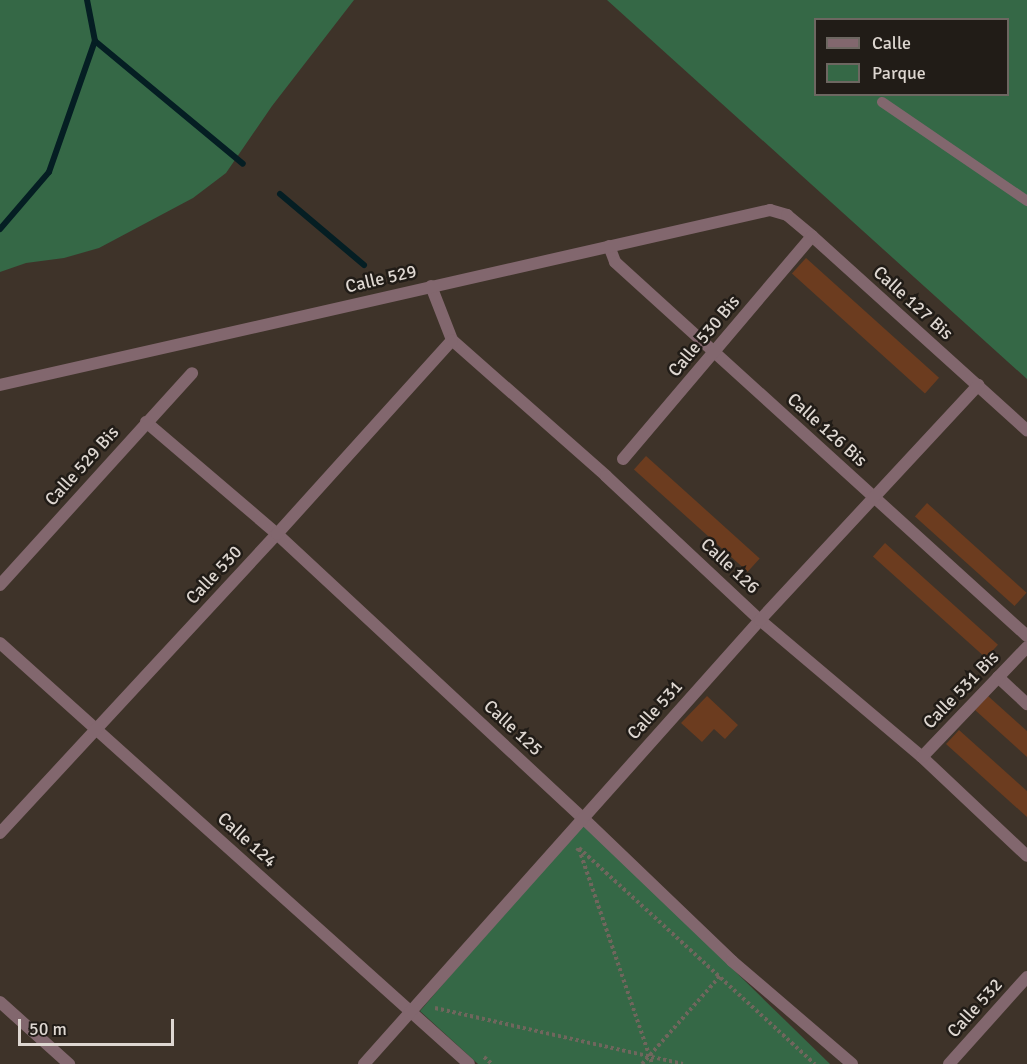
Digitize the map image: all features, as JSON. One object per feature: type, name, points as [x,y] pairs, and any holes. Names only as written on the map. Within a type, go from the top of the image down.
[{"type":"street","name":"Calle 127 Bis","points":[[770,210],[787,215],[813,236],[1027,430]]},
{"type":"street","name":"Calle 529","points":[[0,385],[770,210]]},
{"type":"street","name":"Calle 530 Bis","points":[[623,459],[813,236]]},
{"type":"street","name":"Calle 126 Bis","points":[[609,246],[615,262],[1027,636]]},
{"type":"street","name":"Calle 126","points":[[431,286],[452,340],[606,476],[760,620],[922,757],[1027,856]]},
{"type":"street","name":"Calle 530","points":[[0,833],[277,534],[452,340]]},
{"type":"street","name":"Calle 529 Bis","points":[[0,585],[192,373]]},
{"type":"street","name":"Calle 531","points":[[363,1064],[760,620],[978,385]]},
{"type":"street","name":"Calle 125","points":[[146,422],[277,534],[583,818],[732,961],[852,1064]]},
{"type":"street","name":"Calle 124","points":[[0,643],[469,1064]]},
{"type":"street","name":"Calle 531 Bis","points":[[922,757],[1027,647]]},
{"type":"street","points":[[998,677],[1027,704]]},
{"type":"street","name":"Calle 532","points":[[949,1064],[1027,976]]},
{"type":"street","points":[[0,1002],[69,1064]]},
{"type":"lane","points":[[882,102],[1027,201]]},
{"type":"path","points":[[583,818],[579,848],[652,1064]]},
{"type":"path","points":[[571,857],[579,848]]},
{"type":"path","points":[[579,848],[815,1064]]},
{"type":"path","points":[[642,1064],[732,961]]},
{"type":"path","points":[[433,1008],[441,999]]},
{"type":"path","points":[[412,1011],[433,1008],[683,1064]]},
{"type":"green space","points":[[0,0],[354,0],[272,106],[226,173],[193,198],[99,248],[64,258],[26,263],[0,272]]},
{"type":"green space","points":[[607,0],[1027,0],[1027,379]]},
{"type":"green space","points":[[582,822],[830,1064],[478,1064],[420,1011]]},
{"type":"building","points":[[806,258],[939,378],[925,393],[792,274]]},
{"type":"building","points":[[646,456],[760,558],[748,572],[634,469]]},
{"type":"building","points":[[927,503],[1027,593],[1015,606],[915,516]]},
{"type":"building","points":[[885,543],[998,645],[986,658],[873,556]]},
{"type":"building","points":[[707,696],[738,725],[725,739],[714,729],[702,742],[681,723]]},
{"type":"building","points":[[988,696],[1027,731],[1027,757],[975,710]]},
{"type":"building","points":[[959,730],[1027,791],[1027,817],[946,744]]},
{"type":"waterway","points":[[0,229],[49,172],[95,41],[87,0]]},
{"type":"waterway","points":[[95,41],[243,164]]},
{"type":"waterway","points":[[280,194],[364,265]]}]
